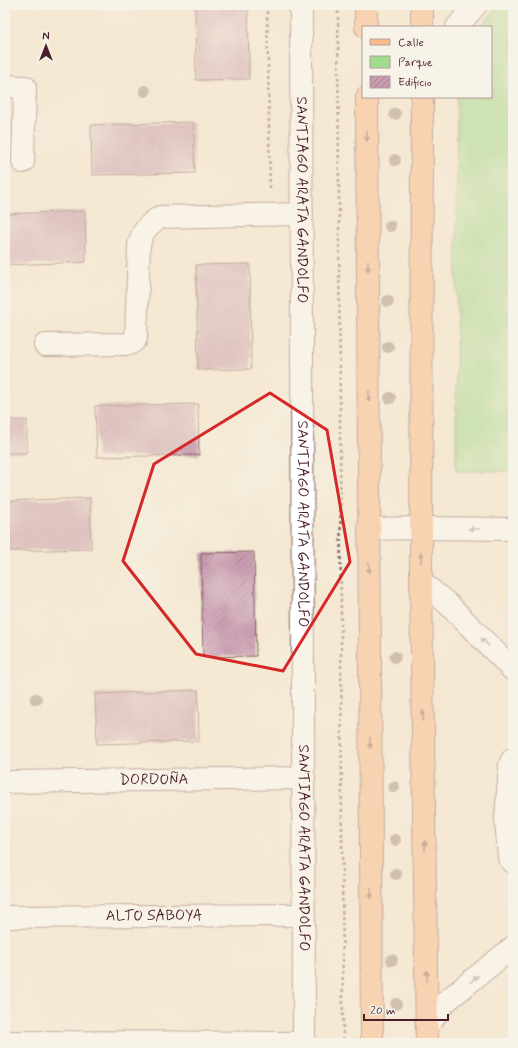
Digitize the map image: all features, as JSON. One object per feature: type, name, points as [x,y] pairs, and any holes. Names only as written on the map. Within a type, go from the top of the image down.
[{"type":"main road","points":[[366,5],[366,26]]},
{"type":"main road","points":[[422,5],[422,26]]},
{"type":"main road","points":[[367,98],[372,1043]]},
{"type":"main road","points":[[422,98],[421,582],[427,1035]]},
{"type":"street","name":"SANTIAGO ARATA GANDOLFO","points":[[301,5],[304,1043]]},
{"type":"street","points":[[458,26],[476,5]]},
{"type":"street","points":[[5,86],[24,87],[23,162]]},
{"type":"street","points":[[45,345],[129,344],[136,339],[139,245],[141,236],[146,229],[160,218],[302,214]]},
{"type":"street","points":[[369,529],[513,529]]},
{"type":"street","points":[[421,582],[447,603],[513,670]]},
{"type":"street","points":[[513,759],[510,764],[506,818],[510,858],[513,862]]},
{"type":"street","name":"DORDOÑA","points":[[5,782],[304,778]]},
{"type":"street","name":"ALTO SABOYA","points":[[5,917],[304,914]]},
{"type":"street","points":[[427,1035],[444,1003],[513,947]]},
{"type":"street","points":[[5,1042],[304,1043]]},
{"type":"path","points":[[267,5],[271,215]]},
{"type":"path","points":[[338,5],[342,1043]]},
{"type":"highlighted area","points":[[270,393],[327,430],[350,562],[283,671],[196,654],[123,561],[154,464]]},
{"type":"green space","points":[[499,5],[513,5],[513,471],[456,471],[457,98],[492,98],[492,26],[481,26]]},
{"type":"building","points":[[195,5],[248,5],[249,79],[196,80]]},
{"type":"building","points":[[193,122],[195,173],[92,175],[91,125]]},
{"type":"building","points":[[85,211],[86,262],[5,265],[5,214]]},
{"type":"building","points":[[250,264],[251,369],[198,370],[196,265]]},
{"type":"building","points":[[198,404],[199,455],[97,457],[95,406]]},
{"type":"building","points":[[5,420],[27,420],[27,453],[5,453]]},
{"type":"building","points":[[90,498],[91,549],[5,551],[5,501]]},
{"type":"building","points":[[254,552],[256,656],[203,657],[201,553]]},
{"type":"building","points":[[198,690],[199,741],[97,744],[95,694]]}]
